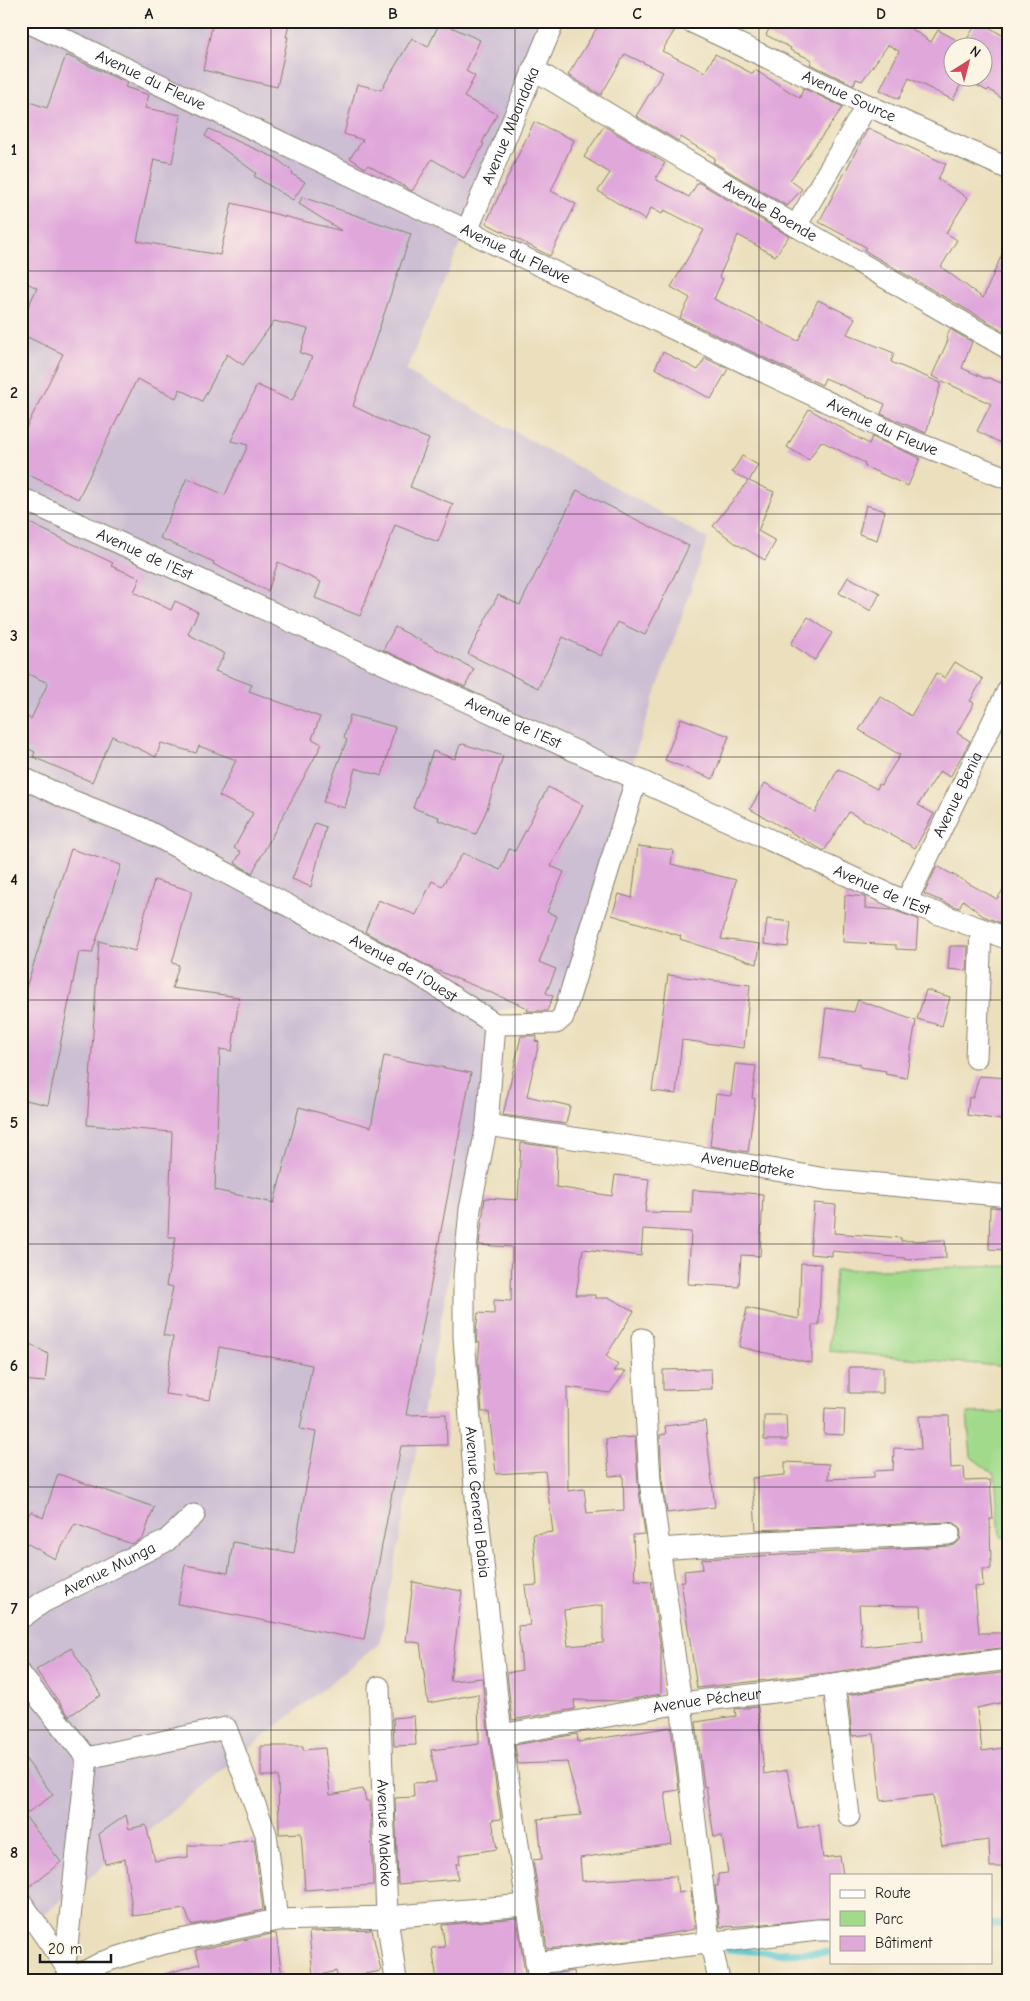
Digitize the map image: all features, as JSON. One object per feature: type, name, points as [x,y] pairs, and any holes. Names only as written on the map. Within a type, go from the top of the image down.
[{"type":"street","name":"Avenue du Fleuve","points":[[26,21],[899,436],[1009,479]]},
{"type":"street","name":"Avenue Mbandaka","points":[[468,231],[554,21]]},
{"type":"street","name":"Avenue Source","points":[[690,21],[867,105],[1009,169]]},
{"type":"street","name":"Avenue Boende","points":[[533,69],[796,226],[1009,349]]},
{"type":"street","points":[[796,226],[867,105]]},
{"type":"street","name":"Avenue de l'Est","points":[[21,498],[906,902],[1009,939]]},
{"type":"street","name":"Avenue Benia","points":[[906,902],[1009,688]]},
{"type":"street","name":"Avenue de l'Ouest","points":[[21,777],[70,800],[141,828],[418,974],[495,1024]]},
{"type":"street","points":[[495,1024],[556,1023],[563,1017],[636,780]]},
{"type":"street","points":[[976,1058],[981,929]]},
{"type":"street","name":"Avenue General Babia","points":[[495,1024],[487,1125],[470,1209],[464,1275],[464,1337],[475,1486],[500,1735],[537,1971]]},
{"type":"street","name":"AvenueBateke","points":[[487,1125],[726,1161],[825,1179],[1009,1196]]},
{"type":"street","points":[[642,1339],[650,1480],[681,1703],[711,1943],[719,1980]]},
{"type":"street","name":"Avenue Munga","points":[[21,1618],[43,1602],[166,1541],[194,1515]]},
{"type":"street","points":[[659,1549],[761,1542],[948,1534]]},
{"type":"street","name":"Avenue Pécheur","points":[[500,1735],[681,1703],[834,1684],[1009,1658]]},
{"type":"street","points":[[21,1675],[87,1758],[71,1974]]},
{"type":"street","points":[[834,1684],[849,1816]]},
{"type":"street","name":"Avenue Makoko","points":[[379,1687],[387,1917],[396,1980]]},
{"type":"street","points":[[87,1758],[226,1728],[266,1834],[277,1920]]},
{"type":"street","points":[[21,1902],[71,1974]]},
{"type":"street","points":[[71,1974],[161,1944],[277,1920],[387,1917],[526,1905]]},
{"type":"street","points":[[537,1971],[711,1943],[830,1930]]},
{"type":"shaded area","points":[[21,21],[555,21],[406,371],[708,539],[639,742],[561,998],[499,1011],[380,1643],[21,1933]]},
{"type":"green space","points":[[1009,1266],[1009,1367],[829,1351],[835,1270]]},
{"type":"green space","points":[[1009,1412],[1009,1537],[1000,1537],[995,1475],[971,1457],[967,1413]]},
{"type":"building","points":[[213,21],[290,21],[277,87],[203,70]]},
{"type":"building","points":[[601,21],[664,21],[676,28],[662,51],[705,72],[715,54],[753,74],[755,70],[800,98],[803,88],[843,107],[790,180],[802,189],[787,206],[713,162],[715,158],[681,137],[678,141],[636,116],[663,72],[625,54],[601,95],[568,75]]},
{"type":"building","points":[[773,21],[900,21],[931,42],[938,30],[953,38],[942,38],[942,88],[959,88],[953,100],[909,78],[899,99],[880,90],[899,51],[888,45],[862,81],[856,79],[854,85],[810,64],[812,60],[790,50],[791,48],[766,35]]},
{"type":"building","points":[[978,21],[1009,39],[1009,104],[989,89],[987,91],[982,88],[992,88],[992,38],[968,38]]},
{"type":"building","points":[[440,22],[480,40],[466,71],[475,76],[464,97],[497,114],[482,143],[484,144],[464,178],[432,159],[412,191],[368,165],[365,168],[350,158],[363,140],[344,134],[357,84],[381,90],[412,38],[428,47]]},
{"type":"building","points":[[66,55],[127,83],[125,87],[149,95],[145,108],[181,115],[172,163],[154,159],[137,241],[220,255],[232,203],[342,231],[299,204],[302,197],[411,234],[353,406],[374,417],[429,439],[410,487],[453,504],[438,542],[395,525],[360,616],[315,598],[321,582],[278,562],[268,591],[213,564],[214,562],[160,538],[187,478],[225,495],[248,445],[231,441],[257,385],[292,401],[312,357],[300,353],[308,329],[274,321],[243,365],[227,354],[202,401],[180,389],[176,398],[137,379],[78,499],[21,471],[21,438],[63,354],[21,334],[21,321],[37,288],[21,280],[21,99],[47,108]]},
{"type":"building","points":[[534,122],[574,140],[551,191],[576,204],[550,256],[486,223]]},
{"type":"building","points":[[604,126],[665,163],[655,179],[689,197],[698,182],[789,236],[775,256],[738,235],[719,277],[723,279],[714,299],[798,341],[818,300],[855,318],[847,334],[894,353],[891,362],[941,383],[926,433],[881,414],[885,404],[825,378],[822,385],[680,318],[690,298],[671,287],[704,230],[664,210],[662,214],[651,208],[645,220],[598,191],[610,173],[584,157]]},
{"type":"building","points":[[868,128],[946,164],[938,179],[968,198],[946,233],[957,240],[941,267],[983,298],[1009,238],[1009,334],[872,255],[864,250],[866,247],[819,222]]},
{"type":"building","points":[[209,129],[276,158],[293,172],[292,174],[305,182],[293,200],[254,176],[256,173],[205,136]]},
{"type":"building","points":[[950,329],[972,342],[962,368],[1001,383],[1009,368],[1009,447],[977,431],[991,404],[932,376],[948,340],[946,339]]},
{"type":"building","points":[[663,352],[698,370],[705,358],[728,369],[711,399],[655,368]]},
{"type":"building","points":[[809,409],[869,444],[872,437],[920,458],[908,486],[864,466],[865,463],[821,441],[809,460],[787,447]]},
{"type":"building","points":[[742,456],[758,465],[749,481],[774,492],[758,531],[776,541],[765,560],[735,543],[713,526],[748,481],[732,472]]},
{"type":"building","points":[[577,490],[689,546],[645,635],[618,622],[601,656],[563,637],[538,688],[468,654],[498,595],[520,605]]},
{"type":"building","points":[[866,505],[885,511],[877,540],[859,534]]},
{"type":"building","points":[[21,519],[113,563],[111,566],[140,578],[134,592],[171,610],[175,601],[198,612],[188,634],[225,654],[215,671],[252,685],[249,691],[320,717],[312,739],[322,744],[252,873],[235,863],[241,852],[234,848],[253,813],[219,796],[236,760],[199,746],[196,753],[161,743],[156,757],[112,736],[92,782],[33,757],[35,752],[21,745],[21,714],[31,719],[48,683],[21,671]]},
{"type":"building","points":[[848,577],[880,593],[871,611],[839,593]]},
{"type":"building","points":[[808,617],[832,633],[815,660],[791,644]]},
{"type":"building","points":[[395,627],[474,669],[465,687],[383,650]]},
{"type":"building","points":[[955,662],[983,679],[970,701],[974,703],[957,733],[970,741],[950,777],[940,771],[918,805],[934,814],[915,848],[849,812],[824,851],[750,809],[765,783],[815,812],[838,769],[877,789],[900,755],[859,730],[880,696],[911,716],[936,673],[945,678]]},
{"type":"building","points":[[350,715],[395,727],[382,776],[355,768],[345,808],[323,802],[347,740],[344,738]]},
{"type":"building","points":[[681,718],[729,736],[713,779],[665,760]]},
{"type":"building","points":[[463,744],[503,756],[487,809],[476,834],[438,820],[439,817],[413,808],[433,751],[455,759],[460,745]]},
{"type":"building","points":[[548,787],[583,805],[551,866],[564,872],[547,912],[557,916],[539,962],[556,969],[546,993],[553,996],[547,1011],[527,1011],[528,1008],[431,968],[365,932],[378,900],[416,915],[432,881],[442,886],[463,853],[500,870],[509,849],[515,851]]},
{"type":"building","points":[[315,823],[326,827],[311,887],[292,879]]},
{"type":"building","points":[[638,846],[673,850],[671,864],[736,880],[721,939],[760,944],[757,964],[680,939],[681,936],[612,915],[619,894],[632,898]]},
{"type":"building","points":[[71,849],[121,865],[92,953],[79,952],[48,1105],[21,1099],[21,1003]]},
{"type":"building","points":[[937,866],[997,899],[1009,881],[1009,926],[983,916],[963,900],[959,908],[924,894]]},
{"type":"building","points":[[154,880],[192,891],[172,963],[179,965],[172,988],[239,997],[232,1051],[220,1049],[215,1190],[274,1203],[299,1107],[371,1127],[384,1056],[471,1073],[406,1415],[446,1414],[447,1445],[401,1446],[364,1640],[178,1604],[185,1565],[228,1573],[233,1542],[294,1553],[316,1432],[300,1429],[312,1365],[219,1347],[210,1400],[165,1394],[173,1337],[163,1335],[173,1287],[166,1285],[176,1237],[168,1237],[172,1132],[87,1125],[99,941],[135,951]]},
{"type":"building","points":[[845,895],[865,897],[865,908],[893,910],[918,919],[916,950],[896,949],[896,945],[843,942]]},
{"type":"building","points":[[767,919],[791,922],[788,947],[764,944]]},
{"type":"building","points":[[950,946],[968,946],[967,971],[948,969]]},
{"type":"building","points":[[668,975],[750,985],[744,1048],[682,1040],[676,1094],[652,1091]]},
{"type":"building","points":[[926,990],[950,997],[942,1026],[917,1019]]},
{"type":"building","points":[[858,1000],[916,1021],[906,1078],[885,1074],[886,1071],[860,1067],[860,1064],[820,1058],[826,1008],[854,1012]]},
{"type":"building","points":[[521,1036],[537,1036],[535,1041],[539,1042],[527,1096],[570,1106],[566,1124],[503,1115]]},
{"type":"building","points":[[735,1064],[756,1066],[752,1098],[755,1099],[748,1152],[710,1146],[716,1094],[731,1096]]},
{"type":"building","points":[[979,1076],[1009,1078],[1009,1121],[967,1115],[969,1097],[973,1098]]},
{"type":"building","points":[[521,1143],[557,1148],[556,1187],[612,1196],[615,1175],[649,1179],[645,1212],[692,1213],[693,1190],[763,1194],[760,1256],[741,1255],[739,1287],[688,1284],[691,1232],[643,1229],[641,1256],[583,1249],[576,1295],[595,1295],[595,1298],[610,1298],[634,1311],[606,1356],[618,1365],[613,1371],[626,1371],[610,1393],[567,1387],[568,1491],[584,1489],[587,1513],[624,1510],[623,1475],[609,1476],[606,1439],[635,1437],[638,1483],[645,1534],[633,1535],[635,1580],[651,1581],[661,1650],[661,1694],[620,1701],[574,1700],[575,1709],[512,1720],[507,1673],[522,1670],[518,1626],[530,1625],[525,1586],[537,1585],[533,1534],[553,1532],[545,1471],[496,1474],[489,1412],[482,1412],[478,1362],[480,1342],[477,1342],[476,1334],[478,1313],[494,1314],[494,1300],[511,1301],[512,1247],[479,1245],[485,1198],[518,1200]],"holes":[[[603,1605],[603,1643],[568,1646],[564,1610]]]},
{"type":"building","points":[[814,1203],[836,1205],[834,1233],[901,1238],[901,1241],[945,1240],[946,1258],[905,1260],[905,1258],[832,1251],[832,1256],[810,1254]]},
{"type":"building","points":[[990,1207],[1009,1208],[1009,1250],[989,1249]]},
{"type":"building","points":[[801,1263],[821,1264],[819,1325],[812,1325],[812,1363],[739,1347],[747,1308],[799,1319]]},
{"type":"building","points":[[21,1339],[48,1354],[45,1382],[21,1380]]},
{"type":"building","points":[[849,1367],[883,1367],[883,1393],[849,1393]]},
{"type":"building","points":[[711,1369],[712,1389],[663,1390],[663,1370]]},
{"type":"building","points":[[825,1408],[845,1409],[844,1435],[824,1434]]},
{"type":"building","points":[[764,1415],[786,1415],[787,1440],[764,1440]]},
{"type":"building","points":[[919,1416],[949,1416],[951,1468],[964,1467],[965,1481],[990,1480],[993,1519],[990,1519],[991,1569],[982,1569],[983,1586],[975,1587],[979,1633],[1009,1633],[1009,1647],[912,1659],[836,1672],[697,1688],[681,1581],[685,1581],[684,1571],[703,1569],[702,1559],[950,1546],[955,1545],[960,1540],[960,1528],[955,1523],[948,1522],[756,1530],[752,1478],[785,1475],[785,1462],[829,1464],[828,1479],[874,1477],[874,1471],[893,1470],[894,1448],[921,1449]],"holes":[[[859,1605],[921,1606],[923,1641],[862,1647]]]},
{"type":"building","points":[[705,1421],[715,1507],[667,1513],[662,1480],[660,1435],[666,1434],[665,1426]]},
{"type":"building","points":[[58,1474],[154,1507],[143,1538],[132,1544],[75,1524],[55,1559],[21,1540],[21,1528],[31,1511],[43,1518]]},
{"type":"building","points":[[413,1582],[462,1591],[450,1681],[482,1678],[501,1819],[492,1820],[497,1849],[459,1855],[460,1864],[456,1864],[458,1879],[398,1884],[395,1798],[414,1797],[413,1783],[436,1782],[431,1750],[479,1744],[478,1694],[428,1703],[420,1643],[406,1641]]},
{"type":"building","points":[[71,1648],[101,1695],[69,1716],[36,1670]]},
{"type":"building","points":[[1009,1672],[1009,1701],[977,1708],[982,1751],[1009,1747],[1009,1867],[990,1867],[989,1840],[942,1846],[933,1795],[881,1801],[874,1734],[852,1736],[848,1695],[916,1683]]},
{"type":"building","points":[[758,1707],[764,1774],[787,1770],[798,1828],[819,1825],[823,1858],[840,1856],[843,1874],[830,1874],[830,1918],[720,1927],[715,1886],[718,1886],[718,1874],[728,1873],[722,1836],[714,1837],[706,1786],[704,1787],[696,1722],[736,1716],[735,1709]]},
{"type":"building","points":[[414,1716],[416,1745],[394,1746],[393,1718]]},
{"type":"building","points":[[671,1727],[679,1790],[665,1792],[672,1844],[580,1858],[582,1881],[676,1876],[678,1893],[691,1891],[695,1929],[646,1938],[547,1949],[533,1860],[542,1859],[538,1819],[581,1815],[567,1762],[518,1764],[515,1745],[577,1734],[578,1742]]},
{"type":"building","points":[[261,1746],[303,1746],[303,1750],[325,1748],[330,1795],[363,1789],[366,1801],[370,1801],[373,1885],[305,1890],[301,1833],[279,1834],[278,1776],[261,1776]]},
{"type":"building","points":[[21,1753],[53,1795],[24,1815],[61,1862],[25,1890],[21,1890]]},
{"type":"building","points":[[126,1815],[129,1829],[146,1825],[155,1861],[188,1857],[188,1845],[217,1845],[254,1839],[263,1910],[191,1925],[185,1909],[133,1916],[125,1859],[105,1864],[99,1834]]},
{"type":"building","points":[[517,1918],[526,1980],[437,1980],[432,1948],[445,1947],[442,1925]]},
{"type":"building","points":[[372,1930],[381,1971],[338,1979],[336,1971],[313,1977],[309,1932]]},
{"type":"building","points":[[276,1933],[282,1976],[272,1980],[163,1980],[162,1975],[200,1964],[196,1950]]},
{"type":"building","points":[[574,1971],[575,1980],[551,1980],[551,1974]]},
{"type":"waterway","points":[[992,1924],[1009,1925]]},
{"type":"waterway","points":[[729,1949],[774,1953],[830,1952]]}]
